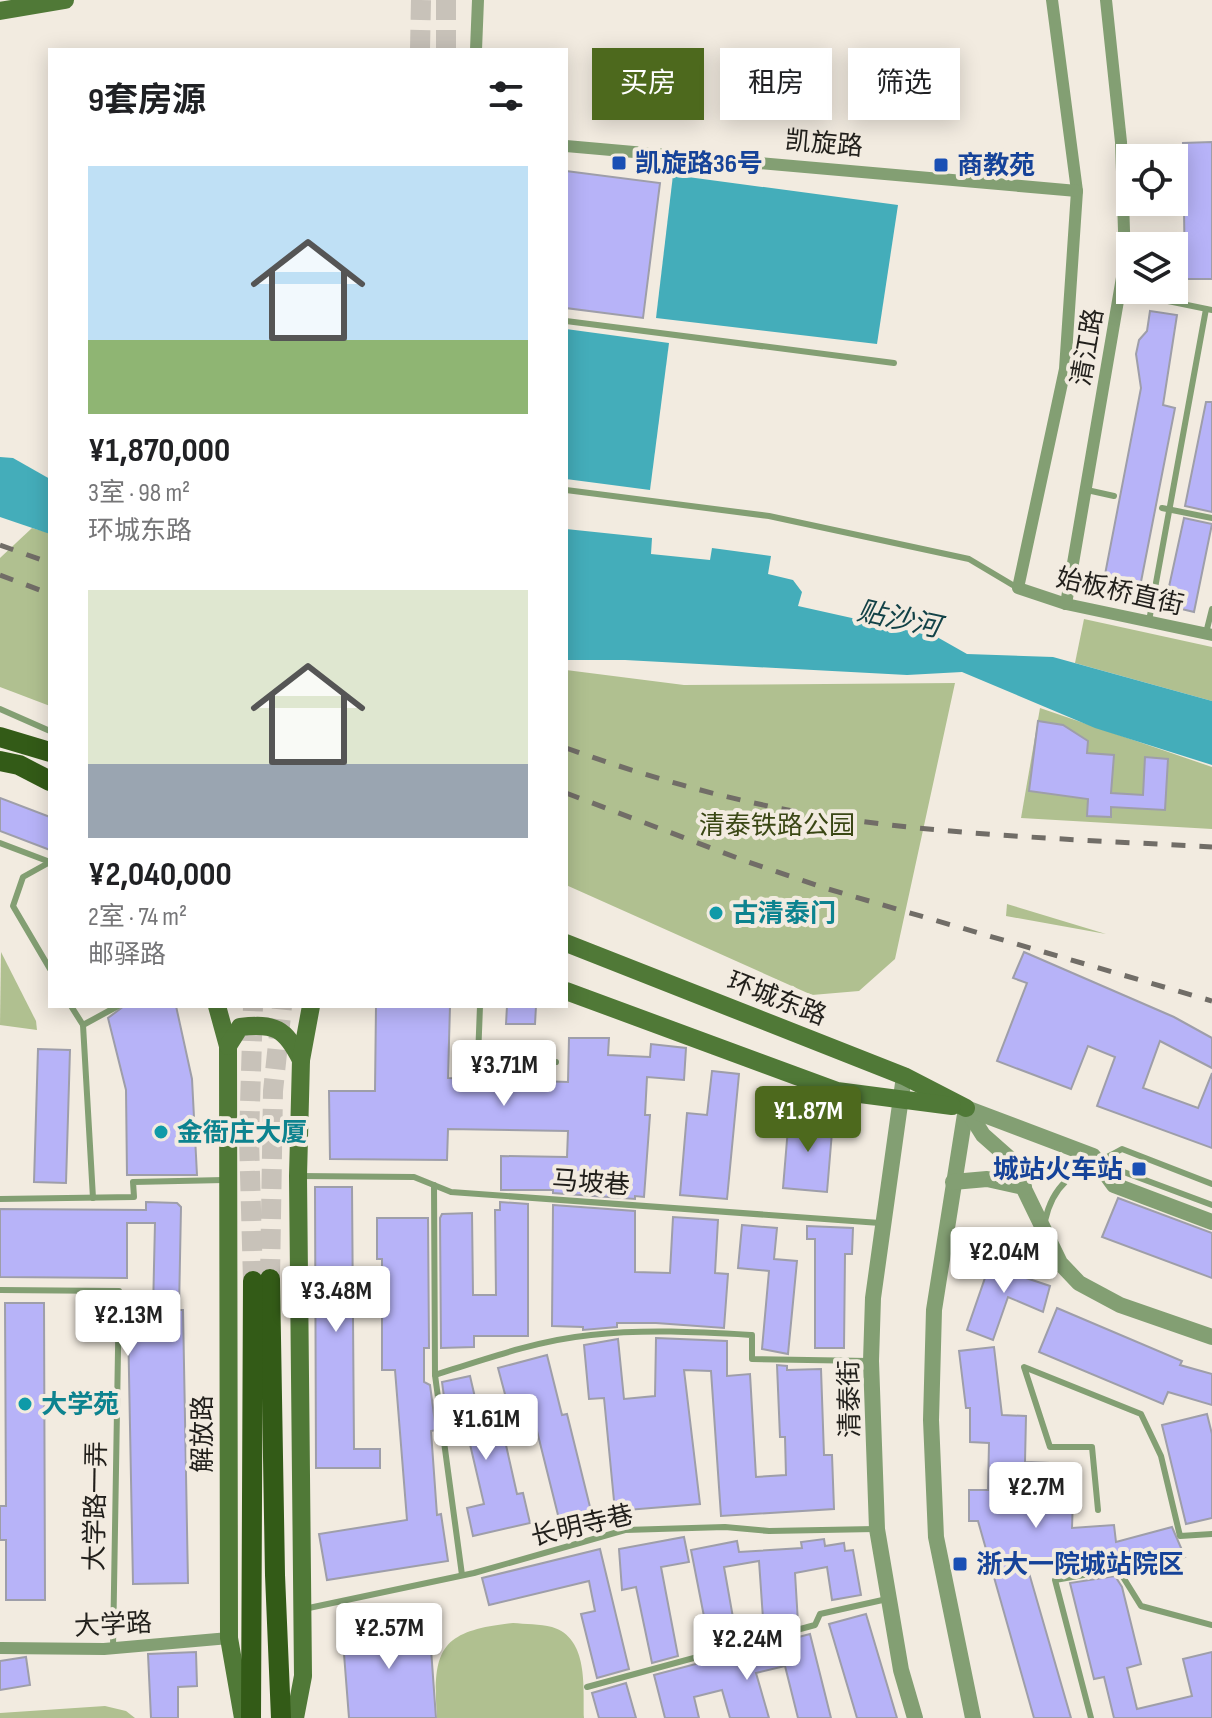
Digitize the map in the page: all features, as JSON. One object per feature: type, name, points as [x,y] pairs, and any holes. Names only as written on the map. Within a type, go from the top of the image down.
[{"type":"main road","points":[[0,11],[65,0]]},
{"type":"main road","points":[[0,737],[48,751]]},
{"type":"main road","points":[[10,763],[48,780]]},
{"type":"main road","name":"环城东路","points":[[568,944],[904,1076],[966,1108]]},
{"type":"main road","name":"环城东路","points":[[568,992],[837,1091],[966,1108]]},
{"type":"main road","name":"解放路","points":[[218,1008],[228,1046],[229,1638],[243,1718]]},
{"type":"main road","points":[[295,1718],[303,1676],[298,1176],[301,1060],[311,1008]]},
{"type":"main road","points":[[228,1046],[240,1027],[267,1024],[289,1037],[301,1060]]},
{"type":"main road","name":"解放路","points":[[251,1718],[261,1280],[281,1718]]},
{"type":"street","points":[[476,48],[478,0]]},
{"type":"street","name":"清江路","points":[[1018,588],[1065,369],[1077,191],[1052,0]]},
{"type":"street","name":"清江路","points":[[1106,0],[1121,142],[1124,232]]},
{"type":"street","name":"凯旋路","points":[[568,146],[1077,191]]},
{"type":"street","name":"清江路","points":[[1066,604],[1117,304]]},
{"type":"street","name":"始板桥直街","points":[[1018,588],[1066,604],[1209,634]]},
{"type":"street","name":"清泰街","points":[[904,1076],[873,1298],[871,1361],[877,1529],[901,1670],[915,1718]]},
{"type":"street","points":[[966,1108],[934,1310],[931,1420],[936,1537],[973,1718]]},
{"type":"street","points":[[966,1108],[983,1135],[1009,1158],[1060,1263],[1079,1283],[1120,1305],[1212,1337]]},
{"type":"street","name":"环城东路","points":[[966,1108],[1093,1156],[1114,1185],[1212,1222]]},
{"type":"street","points":[[953,1182],[987,1179],[1024,1187]]},
{"type":"street","name":"大学路","points":[[0,1648],[113,1648],[229,1638]]},
{"type":"lane","points":[[1149,621],[1166,509],[1209,310],[1181,304]]},
{"type":"lane","points":[[568,321],[894,363]]},
{"type":"lane","points":[[1084,489],[1114,496]]},
{"type":"lane","points":[[568,490],[769,516],[969,559],[1018,588]]},
{"type":"lane","points":[[1166,509],[1212,518]]},
{"type":"lane","points":[[1209,634],[1212,609]]},
{"type":"lane","points":[[0,709],[48,730]]},
{"type":"lane","points":[[0,843],[48,861]]},
{"type":"lane","points":[[48,863],[23,877],[13,906],[48,966]]},
{"type":"lane","points":[[72,1008],[83,1025],[93,1198]]},
{"type":"lane","points":[[83,1025],[114,1008]]},
{"type":"lane","points":[[480,1008],[478,1058],[556,1062]]},
{"type":"lane","points":[[1044,1229],[1048,1209],[1067,1177],[1122,1149],[1212,1184]]},
{"type":"lane","name":"环城东路","points":[[1097,1163],[1212,1205]]},
{"type":"lane","name":"马坡巷","points":[[298,1176],[414,1177],[451,1192],[883,1223]]},
{"type":"lane","points":[[0,1199],[134,1197],[133,1182],[228,1180]]},
{"type":"lane","points":[[434,1185],[435,1375],[462,1575]]},
{"type":"lane","name":"大学路一弄","points":[[0,1290],[119,1291],[113,1648]]},
{"type":"lane","points":[[435,1375],[588,1335],[672,1330],[752,1335],[752,1359],[871,1361]]},
{"type":"lane","points":[[1098,1510],[1092,1447],[1050,1447],[1024,1367],[1141,1414],[1161,1456],[1180,1536],[1212,1534]]},
{"type":"lane","name":"长明寺巷","points":[[301,1610],[462,1575],[625,1530],[725,1527],[769,1531],[877,1529]]},
{"type":"lane","points":[[1091,1718],[1055,1580],[1118,1569],[1141,1606],[1212,1625]]},
{"type":"lane","points":[[587,1687],[815,1625],[820,1614],[889,1599]]},
{"type":"green space","points":[[32,528],[48,532],[48,705],[0,687],[0,558]]},
{"type":"green space","points":[[1084,619],[1212,647],[1212,701],[1075,663]]},
{"type":"green space","name":"清泰铁路公园","points":[[568,670],[684,685],[955,683],[895,959],[859,991],[812,995],[568,886]]},
{"type":"green space","points":[[1040,708],[1212,767],[1212,829],[1021,818]]},
{"type":"green space","points":[[1007,904],[1106,934],[1006,916]]},
{"type":"green space","points":[[1,952],[36,1021],[37,1030],[0,1025]]},
{"type":"green space","points":[[513,1623],[552,1627],[572,1642],[582,1665],[584,1718],[437,1718],[437,1675],[446,1647],[470,1631]]},
{"type":"green space","points":[[105,1706],[126,1711],[135,1718],[0,1718],[0,1713]]},
{"type":"water","points":[[673,175],[898,205],[877,344],[656,318]]},
{"type":"water","points":[[568,329],[669,343],[650,490],[568,479]]},
{"type":"water","points":[[0,457],[13,458],[48,478],[48,533],[0,517]]},
{"type":"water","points":[[568,529],[652,538],[651,554],[710,560],[712,548],[771,556],[768,574],[793,580],[802,592],[798,606],[937,637],[967,654],[1053,657],[1212,701],[1212,765],[1095,728],[962,672],[907,675],[625,660],[568,660]]},
{"type":"building","points":[[1212,142],[1212,279],[1188,279],[1188,232],[1184,232],[1184,216],[1188,216],[1188,144],[1183,143]]},
{"type":"building","points":[[568,171],[660,183],[643,318],[568,308]]},
{"type":"building","points":[[1150,311],[1177,315],[1163,405],[1175,408],[1138,597],[1102,590],[1141,388],[1136,354],[1139,340],[1147,331]]},
{"type":"building","points":[[1206,402],[1212,402],[1212,512],[1185,506]]},
{"type":"building","points":[[1184,518],[1212,524],[1194,612],[1165,605]]},
{"type":"building","points":[[1038,721],[1063,725],[1088,741],[1087,753],[1114,755],[1111,793],[1143,795],[1145,757],[1168,759],[1165,810],[1111,807],[1111,817],[1087,816],[1088,799],[1029,791]]},
{"type":"building","points":[[0,798],[48,816],[48,849],[0,831]]},
{"type":"building","points":[[1024,952],[1174,1017],[1212,1038],[1212,1068],[1160,1041],[1143,1088],[1198,1108],[1212,1073],[1212,1148],[1097,1106],[1115,1057],[1088,1046],[1071,1089],[997,1061],[1027,983],[1013,978]]},
{"type":"building","name":"金衙庄大厦","points":[[121,1008],[176,1008],[192,1079],[197,1175],[127,1175],[126,1090],[108,1018]]},
{"type":"building","points":[[376,1008],[450,1008],[448,1078],[568,1082],[569,1038],[609,1038],[608,1055],[650,1057],[651,1044],[686,1048],[684,1080],[647,1077],[645,1115],[650,1115],[644,1197],[635,1196],[635,1199],[553,1193],[553,1190],[501,1190],[501,1156],[567,1157],[568,1131],[448,1129],[447,1160],[330,1159],[329,1091],[375,1091]]},
{"type":"building","points":[[507,1008],[536,1008],[535,1024],[506,1024]]},
{"type":"building","points":[[38,1049],[70,1050],[66,1183],[34,1182]]},
{"type":"building","points":[[712,1071],[739,1074],[727,1199],[680,1195],[687,1113],[707,1115]]},
{"type":"building","points":[[789,1116],[833,1120],[827,1192],[783,1188]]},
{"type":"building","points":[[315,1187],[352,1187],[354,1449],[380,1449],[380,1468],[316,1468]]},
{"type":"building","points":[[1118,1198],[1212,1233],[1212,1278],[1102,1237]]},
{"type":"building","points":[[146,1202],[177,1203],[181,1207],[179,1310],[183,1310],[188,1583],[133,1584],[128,1321],[135,1310],[153,1310],[155,1223],[127,1223],[127,1278],[0,1277],[0,1209],[146,1210]]},
{"type":"building","points":[[500,1202],[528,1204],[528,1336],[474,1336],[474,1347],[441,1348],[440,1218],[442,1214],[472,1213],[473,1295],[496,1295],[495,1210],[500,1210]]},
{"type":"building","points":[[553,1205],[635,1211],[635,1272],[670,1273],[673,1217],[718,1220],[715,1273],[728,1274],[724,1328],[656,1323],[617,1323],[617,1327],[583,1330],[583,1327],[552,1326]]},
{"type":"building","points":[[377,1218],[428,1218],[429,1348],[424,1348],[424,1382],[430,1385],[436,1430],[431,1431],[437,1515],[441,1514],[448,1561],[327,1580],[319,1534],[407,1520],[395,1370],[382,1370],[382,1259],[377,1259]]},
{"type":"building","points":[[742,1225],[777,1228],[774,1259],[797,1261],[788,1354],[762,1349],[769,1271],[738,1268]]},
{"type":"building","points":[[807,1226],[853,1228],[852,1254],[845,1254],[844,1348],[815,1348],[815,1239],[807,1239]]},
{"type":"building","points":[[995,1249],[1017,1257],[1011,1273],[1050,1286],[1043,1312],[1008,1297],[993,1340],[967,1330]]},
{"type":"building","name":"大学苑","points":[[5,1303],[44,1303],[45,1600],[6,1600],[6,1540],[0,1540],[0,1506],[6,1506]]},
{"type":"building","points":[[1057,1308],[1182,1361],[1180,1365],[1212,1374],[1212,1405],[1168,1392],[1163,1404],[1039,1352]]},
{"type":"building","points":[[656,1338],[727,1341],[727,1376],[750,1374],[756,1477],[786,1475],[785,1437],[780,1437],[777,1365],[787,1366],[787,1370],[821,1369],[824,1455],[832,1455],[834,1509],[721,1516],[711,1371],[684,1370],[700,1504],[615,1511],[604,1398],[589,1399],[584,1345],[618,1339],[624,1399],[655,1396]]},
{"type":"building","points":[[994,1347],[1002,1415],[1026,1416],[1025,1462],[1074,1464],[1072,1528],[1114,1525],[1116,1542],[1172,1527],[1185,1557],[1127,1572],[1118,1563],[1068,1572],[1065,1563],[1027,1566],[1071,1718],[1034,1718],[978,1521],[969,1521],[969,1490],[988,1490],[989,1443],[970,1442],[970,1408],[966,1408],[959,1351]]},
{"type":"building","points":[[547,1355],[562,1415],[567,1414],[592,1515],[560,1523],[531,1407],[510,1413],[498,1368]]},
{"type":"building","points":[[470,1376],[480,1419],[499,1414],[517,1494],[523,1493],[530,1523],[473,1536],[467,1508],[484,1504],[465,1423],[448,1427],[442,1382]]},
{"type":"building","points":[[1207,1414],[1212,1434],[1212,1518],[1186,1524],[1162,1425]]},
{"type":"building","points":[[684,1537],[689,1562],[661,1567],[678,1656],[652,1663],[636,1587],[622,1590],[619,1549]]},
{"type":"building","points":[[824,1539],[825,1546],[844,1543],[845,1551],[853,1550],[861,1595],[832,1600],[827,1567],[795,1573],[798,1623],[764,1633],[759,1561],[724,1567],[737,1640],[710,1647],[691,1550],[737,1541],[739,1552],[802,1548],[801,1542]]},
{"type":"building","points":[[600,1549],[629,1669],[597,1678],[581,1614],[595,1611],[589,1581],[489,1605],[482,1578]]},
{"type":"building","points":[[1115,1576],[1122,1587],[1141,1664],[1127,1668],[1137,1709],[1192,1696],[1183,1659],[1212,1652],[1212,1718],[1114,1718],[1104,1677],[1094,1679],[1070,1583]]},
{"type":"building","points":[[866,1614],[897,1718],[857,1718],[829,1624]]},
{"type":"building","points":[[419,1616],[422,1650],[431,1649],[436,1718],[349,1718],[344,1654],[354,1653],[351,1621]]},
{"type":"building","points":[[810,1634],[831,1718],[798,1718],[785,1666],[756,1673],[769,1718],[730,1718],[722,1690],[694,1697],[699,1718],[665,1718],[654,1675]]},
{"type":"building","points":[[196,1652],[197,1686],[178,1687],[178,1718],[151,1718],[148,1654]]},
{"type":"building","points":[[26,1657],[30,1685],[0,1690],[0,1661]]},
{"type":"building","points":[[626,1683],[636,1718],[599,1718],[592,1693]]},
{"type":"tunnel","points":[[420,48],[421,0]]},
{"type":"tunnel","points":[[446,0],[446,48]]},
{"type":"tunnel","points":[[253,1008],[249,1138],[253,1281]]},
{"type":"tunnel","points":[[270,1279],[273,1091],[282,1008]]},
{"type":"railway","points":[[0,545],[48,562]]},
{"type":"railway","points":[[0,575],[48,593]]},
{"type":"railway","points":[[568,749],[700,790],[836,818],[977,833],[1212,847]]},
{"type":"railway","points":[[568,794],[828,889],[1212,1001]]},
{"type":"place","name":"凯旋路36号","points":[[619,163]]},
{"type":"place","name":"商教苑","points":[[941,165]]},
{"type":"place","name":"古清泰门","points":[[716,913]]},
{"type":"place","name":"金衙庄大厦","points":[[161,1132]]},
{"type":"place","name":"城站火车站","points":[[1139,1169]]},
{"type":"place","name":"大学苑","points":[[25,1404]]},
{"type":"place","name":"浙大一院城站院区","points":[[960,1564]]},
{"type":"water label","name":"贴沙河","points":[[899,618]]}]
